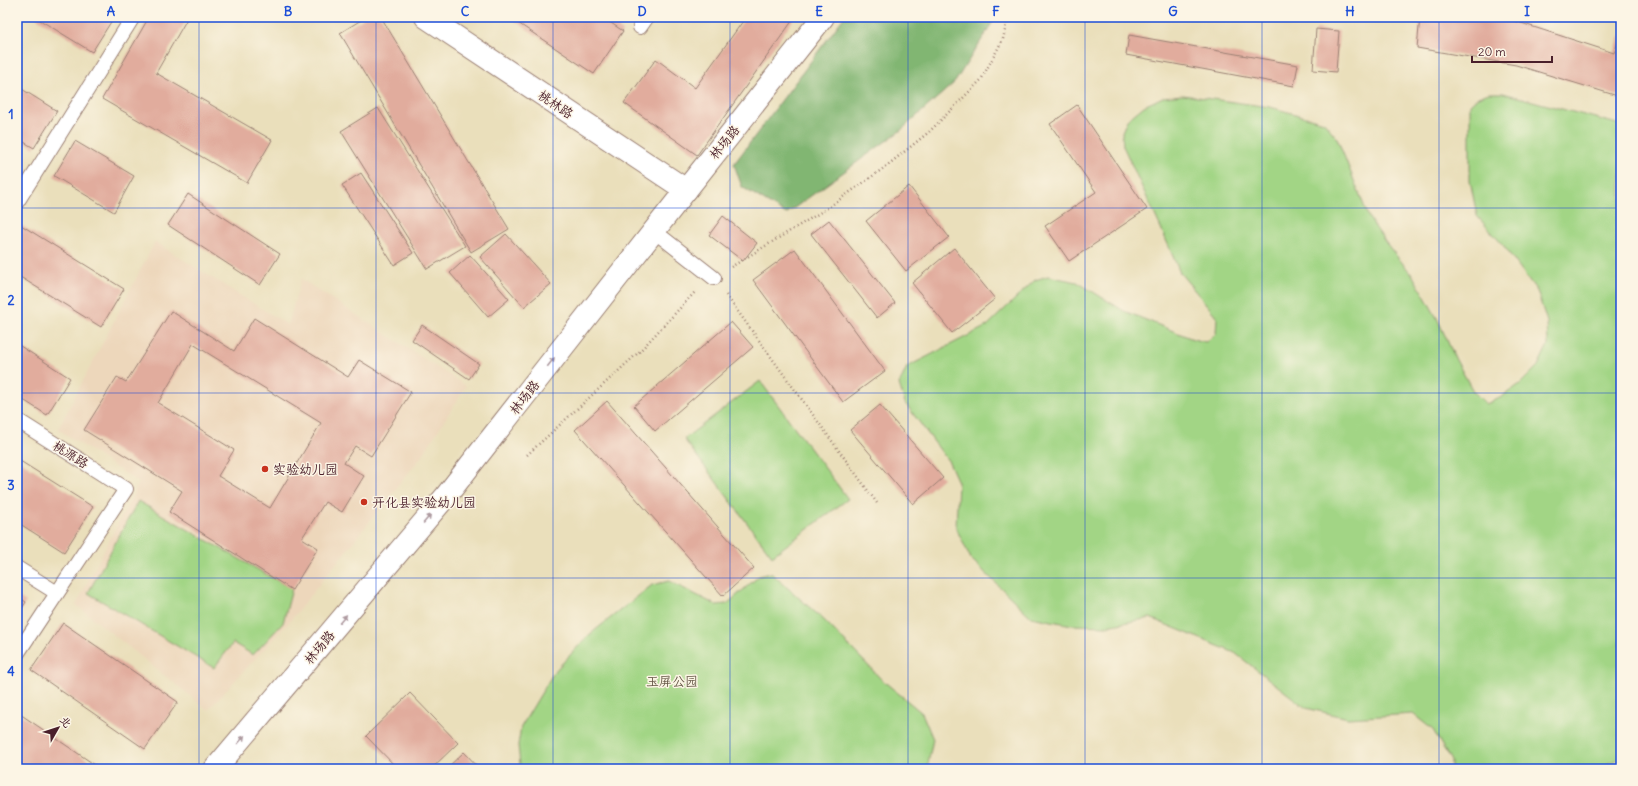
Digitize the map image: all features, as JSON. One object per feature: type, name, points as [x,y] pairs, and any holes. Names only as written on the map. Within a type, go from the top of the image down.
[{"type":"street","name":"桃林路","points":[[426,17],[686,190]]},
{"type":"street","name":"林场路","points":[[215,769],[446,496],[823,17]]},
{"type":"lane","points":[[17,202],[133,17]]},
{"type":"lane","points":[[654,230],[714,278]]},
{"type":"lane","name":"桃源路","points":[[17,420],[126,489],[57,593]]},
{"type":"lane","points":[[17,568],[57,593],[17,654]]},
{"type":"path","points":[[527,455],[639,352],[698,288],[826,209],[884,168],[929,132],[980,80],[1003,39],[1008,17]]},
{"type":"path","points":[[714,278],[877,503]]},
{"type":"shaded area","name":"实验幼儿园","points":[[155,242],[288,325],[301,279],[466,386],[422,456],[290,621],[208,710],[76,605],[139,483],[58,429]]},
{"type":"green space","points":[[844,17],[996,17],[955,82],[900,131],[786,214],[742,187],[734,164]]},
{"type":"green space","points":[[1489,93],[1503,93],[1621,125],[1621,758],[1594,769],[1451,769],[1451,761],[1433,730],[1413,714],[1348,718],[1306,708],[1235,653],[1150,618],[1107,626],[1072,625],[1031,617],[971,559],[956,528],[958,482],[949,462],[905,403],[899,384],[907,367],[987,326],[1035,280],[1048,276],[1077,282],[1124,311],[1193,339],[1206,342],[1216,334],[1217,317],[1180,273],[1123,146],[1122,132],[1127,120],[1144,106],[1163,97],[1183,95],[1270,107],[1324,122],[1337,138],[1369,218],[1386,243],[1413,276],[1437,318],[1456,360],[1473,391],[1486,404],[1500,398],[1520,384],[1538,366],[1548,345],[1547,322],[1537,291],[1503,245],[1477,216],[1470,180],[1470,104],[1478,97]]},
{"type":"green space","points":[[760,381],[848,499],[772,556],[684,439]]},
{"type":"green space","points":[[138,501],[292,589],[283,623],[253,655],[233,643],[214,668],[88,593]]},
{"type":"green space","name":"玉屏公园","points":[[771,573],[825,621],[881,679],[922,713],[933,739],[927,769],[522,769],[520,765],[518,745],[521,727],[554,672],[589,635],[652,585],[669,581],[716,605],[727,604],[759,576]]},
{"type":"building","points":[[35,17],[114,17],[92,52]]},
{"type":"building","points":[[149,17],[188,17],[156,73],[272,140],[247,183],[102,99]]},
{"type":"building","points":[[366,17],[381,17],[509,229],[471,252],[340,33]]},
{"type":"building","points":[[509,17],[602,17],[623,31],[594,74]]},
{"type":"building","points":[[737,17],[795,17],[697,155],[624,103],[656,59],[695,88],[743,21]]},
{"type":"building","points":[[1420,17],[1483,17],[1515,21],[1614,53],[1621,34],[1621,97],[1516,65],[1417,48]]},
{"type":"building","points":[[1316,29],[1339,31],[1336,72],[1313,70]]},
{"type":"building","points":[[1129,35],[1298,65],[1294,86],[1126,55]]},
{"type":"building","points":[[17,86],[57,111],[34,148],[17,138]]},
{"type":"building","points":[[1077,105],[1147,209],[1069,261],[1045,226],[1096,192],[1050,124]]},
{"type":"building","points":[[378,108],[465,246],[427,269],[341,131]]},
{"type":"building","points":[[75,141],[134,176],[114,212],[54,176]]},
{"type":"building","points":[[361,173],[413,253],[394,265],[342,185]]},
{"type":"building","points":[[909,186],[949,237],[906,271],[866,221]]},
{"type":"building","points":[[188,194],[280,254],[260,285],[168,225]]},
{"type":"building","points":[[723,216],[757,243],[743,261],[709,235]]},
{"type":"building","points":[[829,220],[895,303],[877,318],[811,234]]},
{"type":"building","points":[[21,225],[124,289],[101,327],[17,275],[17,232]]},
{"type":"building","points":[[506,234],[551,284],[524,307],[480,257]]},
{"type":"building","points":[[954,248],[995,299],[952,333],[912,283]]},
{"type":"building","points":[[795,249],[885,371],[843,402],[753,280]]},
{"type":"building","points":[[470,255],[509,299],[488,317],[450,273]]},
{"type":"building","points":[[171,311],[234,351],[254,318],[348,377],[359,360],[411,392],[371,456],[355,446],[344,463],[364,476],[342,512],[325,502],[302,538],[318,548],[292,590],[169,512],[182,491],[84,430],[117,377],[126,382]],"holes":[[[193,344],[321,423],[270,508],[218,476],[234,450],[158,403]]]},
{"type":"building","points":[[731,322],[753,347],[655,431],[634,406]]},
{"type":"building","points":[[422,325],[479,364],[469,379],[412,340]]},
{"type":"building","points":[[17,344],[70,378],[47,415],[17,396]]},
{"type":"building","points":[[607,401],[754,568],[723,596],[575,430]]},
{"type":"building","points":[[880,405],[943,478],[913,504],[850,430]]},
{"type":"building","points":[[17,459],[93,507],[64,552],[17,522]]},
{"type":"building","points":[[17,596],[26,602],[17,616]]},
{"type":"building","points":[[63,623],[178,702],[145,749],[31,670]]},
{"type":"building","points":[[410,693],[458,743],[431,769],[398,769],[366,736]]},
{"type":"building","points":[[17,712],[101,769],[17,769]]},
{"type":"building","points":[[464,752],[480,769],[446,769]]},
{"type":"place","name":"实验幼儿园","points":[[265,469]]},
{"type":"place","name":"开化县实验幼儿园","points":[[364,502]]}]
